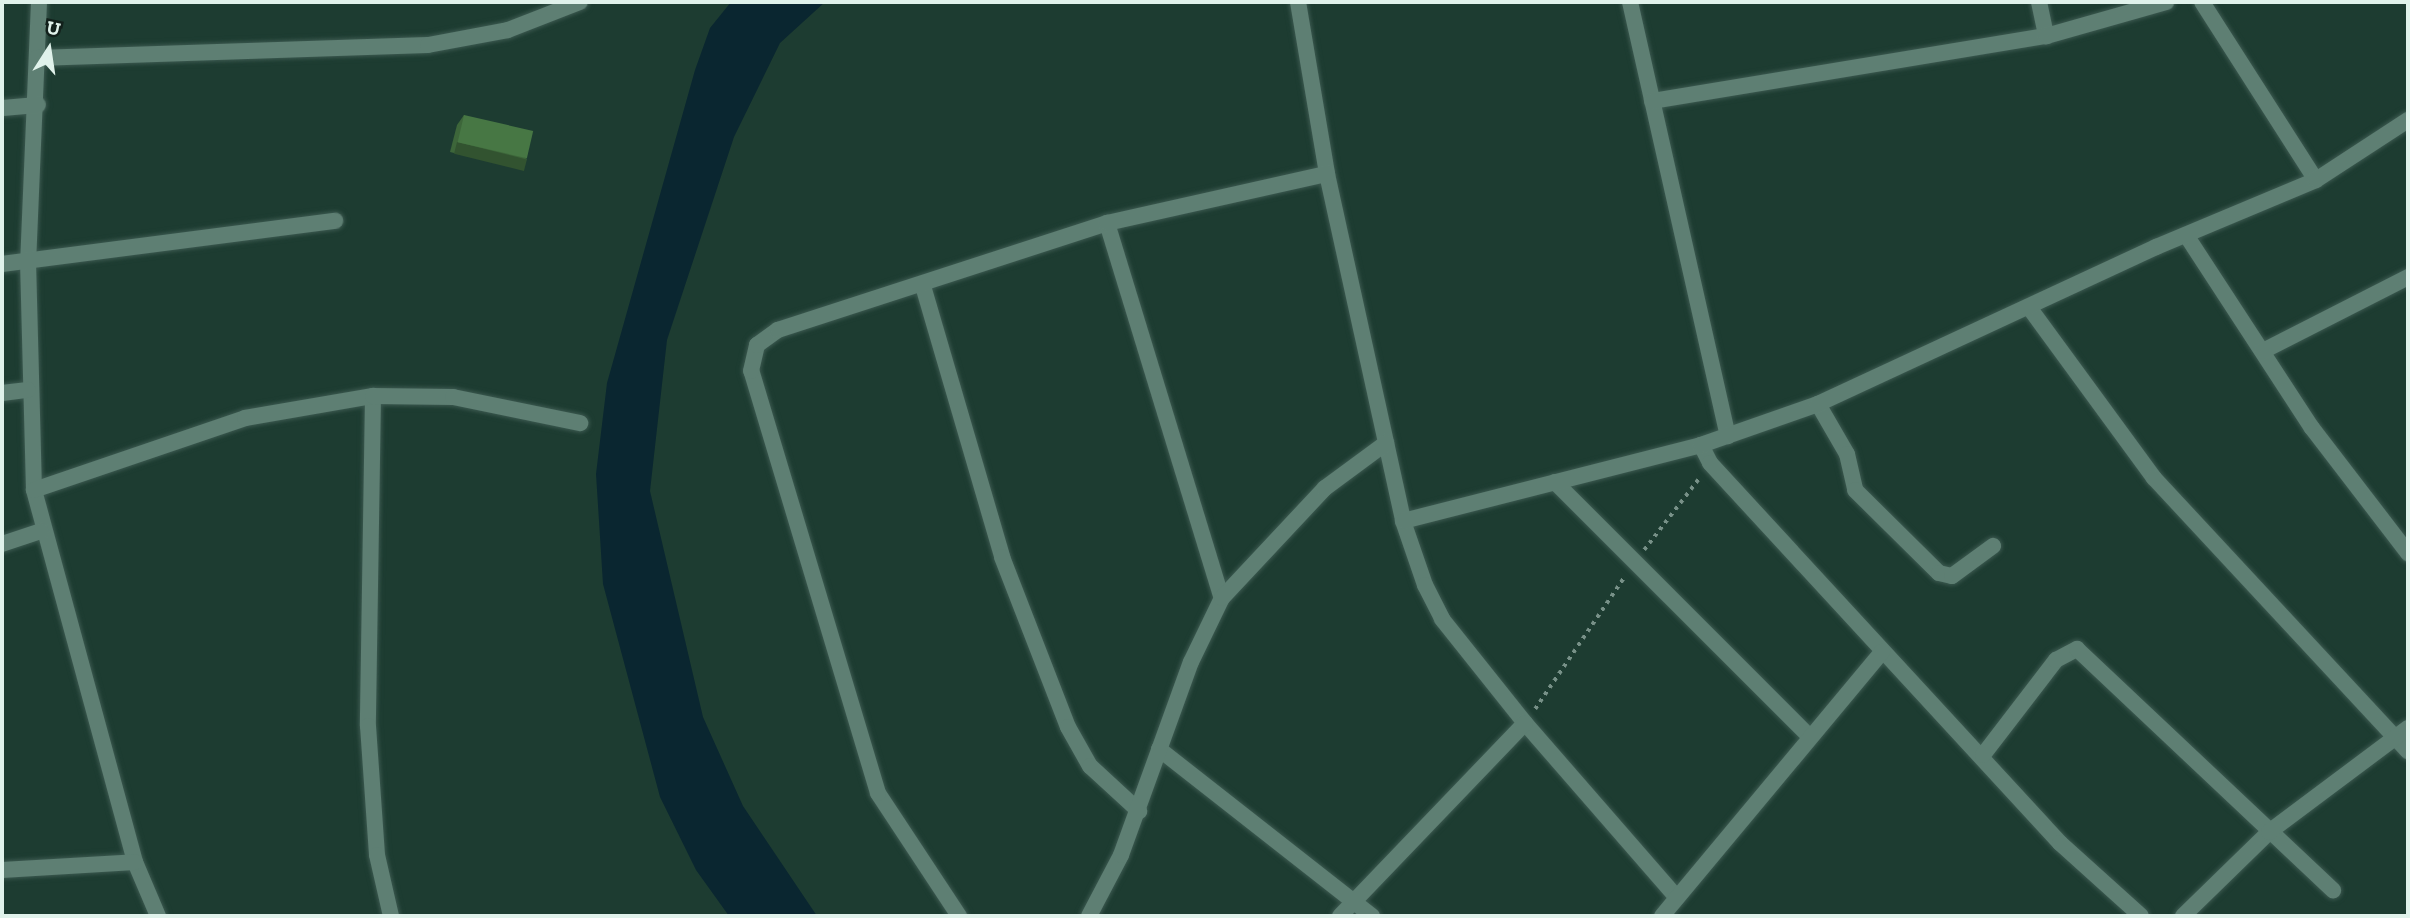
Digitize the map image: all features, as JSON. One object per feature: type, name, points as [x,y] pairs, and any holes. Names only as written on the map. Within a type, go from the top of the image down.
[{"type":"street","points":[[38,2],[38,105],[28,261],[28,390],[34,490],[41,531],[121,790],[135,862],[158,916]]},
{"type":"street","points":[[37,58],[428,46],[508,30],[580,2]]},
{"type":"street","points":[[1298,2],[1327,174],[1403,522],[1442,619],[1525,723],[1675,897]]},
{"type":"street","points":[[1630,2],[1728,436]]},
{"type":"street","points":[[2039,2],[2046,36]]},
{"type":"street","points":[[1652,101],[2046,36],[2166,2]]},
{"type":"street","points":[[2202,2],[2316,180]]},
{"type":"street","points":[[2,108],[38,105]]},
{"type":"street","points":[[1403,522],[1701,445],[1818,404],[2031,310],[2156,247],[2188,238],[2316,180],[2408,120]]},
{"type":"street","points":[[959,916],[878,793],[751,370],[757,345],[778,330],[923,286],[1107,223],[1327,174]]},
{"type":"street","points":[[2,264],[335,221]]},
{"type":"street","points":[[1107,223],[1222,598]]},
{"type":"street","points":[[2188,238],[2312,428],[2408,553]]},
{"type":"street","points":[[2263,351],[2408,277]]},
{"type":"street","points":[[923,286],[1002,557],[1068,727],[1090,766],[1139,811]]},
{"type":"street","points":[[2031,310],[2154,478],[2402,732],[2408,751]]},
{"type":"street","points":[[2,393],[28,390]]},
{"type":"street","points":[[34,490],[245,418],[373,396],[453,397],[580,423]]},
{"type":"street","points":[[373,396],[368,726],[377,855],[391,916]]},
{"type":"street","points":[[1818,404],[1847,454],[1855,490],[1939,573],[1952,576],[1993,546]]},
{"type":"street","points":[[1088,916],[1139,811],[1159,749],[1222,598],[1325,488],[1386,443]]},
{"type":"street","points":[[1701,445],[1710,463],[1882,652],[1983,755],[2060,843],[2141,916]]},
{"type":"street","points":[[1555,482],[1809,736]]},
{"type":"street","points":[[2,544],[41,531]]},
{"type":"street","points":[[1983,755],[2056,660],[2077,649],[2333,890]]},
{"type":"street","points":[[1667,915],[1675,897],[1882,652]]},
{"type":"street","points":[[1339,916],[1525,723]]},
{"type":"street","points":[[2183,916],[2269,832],[2402,732]]},
{"type":"street","points":[[1159,749],[1371,916]]},
{"type":"street","points":[[2,870],[135,862]]},
{"type":"path","points":[[1525,723],[1634,563],[1710,463]]},
{"type":"water","points":[[731,2],[825,2],[780,43],[734,137],[667,340],[650,491],[703,717],[743,806],[817,916],[729,916],[696,870],[660,797],[603,584],[596,474],[607,383],[695,70],[710,28]]},
{"type":"building","points":[[464,115],[533,131],[527,158],[458,142]]}]
